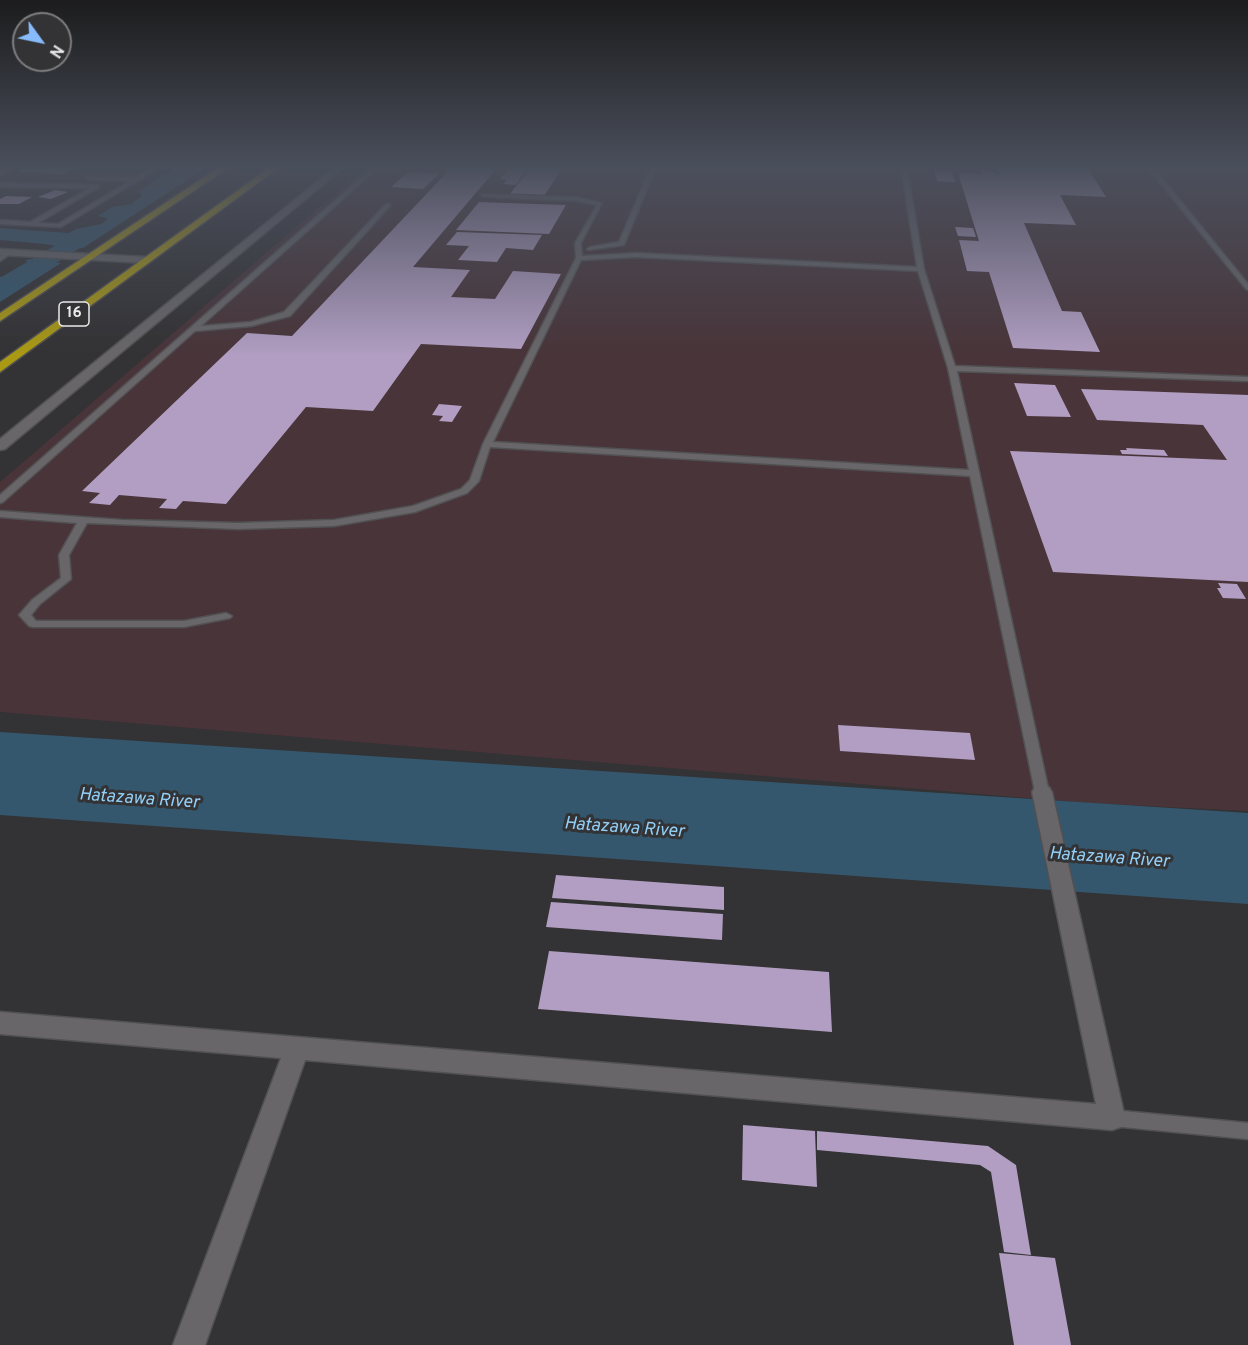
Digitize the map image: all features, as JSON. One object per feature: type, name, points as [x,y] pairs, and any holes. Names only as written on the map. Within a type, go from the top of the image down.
[{"type":"highway","name":"16","points":[[0,318],[130,231]]},
{"type":"highway","name":"16","points":[[0,368],[187,231]]},
{"type":"street","points":[[0,446],[262,231]]},
{"type":"street","points":[[5,252],[147,260]]},
{"type":"street","points":[[0,1023],[1112,1118],[1042,792]]},
{"type":"street","points":[[189,1345],[297,1048]]},
{"type":"lane","points":[[0,500],[304,231]]},
{"type":"lane","points":[[193,329],[251,324],[287,314],[364,231]]},
{"type":"lane","points":[[0,514],[238,526],[334,523],[395,513],[441,501],[464,491],[474,481],[488,444],[578,255],[578,243],[585,231]]},
{"type":"lane","points":[[578,255],[622,244],[627,231]]},
{"type":"lane","points":[[915,231],[921,269],[952,368],[1042,792]]},
{"type":"lane","points":[[1202,231],[1248,288]]},
{"type":"lane","points":[[0,259],[5,252]]},
{"type":"lane","points":[[578,255],[636,255],[921,269]]},
{"type":"lane","points":[[952,368],[1248,379]]},
{"type":"lane","points":[[488,444],[974,473]]},
{"type":"lane","points":[[84,520],[64,555],[66,579],[36,602],[25,615],[33,624],[184,624],[226,616]]},
{"type":"lane","points":[[1112,1118],[1248,1131]]},
{"type":"shaded area","points":[[292,231],[1248,231],[1248,811],[1087,803],[0,712],[0,482]]},
{"type":"water","points":[[0,231],[18,231],[69,233],[73,231],[109,231],[83,248],[56,249],[58,247],[29,241],[22,236],[0,235]]},
{"type":"water","points":[[29,259],[61,263],[0,302],[0,277],[16,273],[31,263],[25,261]]},
{"type":"water","points":[[0,732],[1248,813],[1248,904],[0,815]]},
{"type":"building","points":[[392,231],[444,231],[413,267],[470,270],[451,297],[495,299],[513,271],[561,274],[521,349],[421,344],[373,411],[306,407],[226,504],[183,501],[176,509],[159,508],[167,499],[119,495],[110,505],[89,503],[100,493],[82,491],[247,333],[292,336]]},
{"type":"building","points":[[474,231],[551,231],[549,234]]},
{"type":"building","points":[[956,231],[974,231],[976,237],[958,236]]},
{"type":"building","points":[[976,231],[1027,231],[1062,311],[1081,312],[1100,352],[1013,348],[989,272],[967,271],[959,240],[979,241]]},
{"type":"building","points":[[457,232],[542,235],[533,250],[506,248],[497,262],[458,260],[469,246],[446,245]]},
{"type":"building","points":[[1014,383],[1055,385],[1071,417],[1027,416]]},
{"type":"building","points":[[1081,389],[1248,395],[1248,582],[1053,572],[1010,451],[1227,460],[1203,425],[1097,420]]},
{"type":"building","points":[[439,404],[462,406],[452,422],[439,421],[443,416],[432,415]]},
{"type":"building","points":[[1126,448],[1164,450],[1168,456],[1122,454],[1120,450],[1127,450]]},
{"type":"building","points":[[1218,583],[1237,584],[1246,599],[1223,598],[1217,588],[1221,588]]},
{"type":"building","points":[[838,725],[970,733],[975,760],[840,751]]},
{"type":"building","points":[[556,875],[724,887],[724,910],[552,898]]},
{"type":"building","points":[[551,902],[723,914],[722,940],[546,927]]},
{"type":"building","points":[[549,951],[829,972],[832,1032],[538,1009]]},
{"type":"building","points":[[743,1125],[815,1131],[817,1187],[742,1180]]},
{"type":"building","points":[[817,1131],[988,1146],[1016,1165],[1031,1255],[1004,1252],[991,1172],[980,1165],[817,1150]]},
{"type":"building","points":[[999,1253],[1055,1258],[1071,1345],[1014,1345]]},
{"type":"waterway","name":"Hatazawa River","points":[[0,234],[79,240],[0,288]]}]
